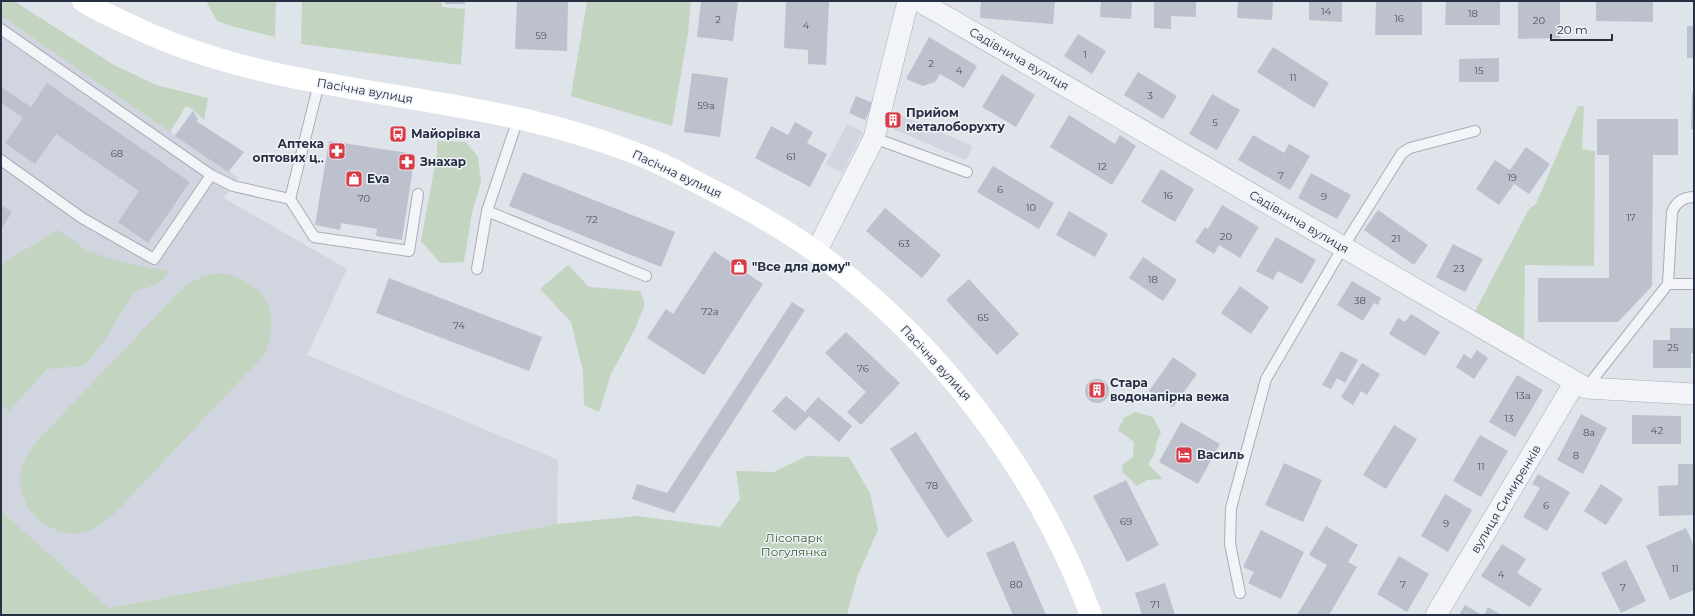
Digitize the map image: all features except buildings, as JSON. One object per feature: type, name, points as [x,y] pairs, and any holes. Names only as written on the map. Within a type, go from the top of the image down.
[{"type":"main road","name":"Пасічна вулиця","points":[[92,3],[146,33],[183,49],[251,68],[319,83],[474,109],[564,130],[653,160],[752,211],[816,252],[864,292],[912,335],[973,403],[1002,444],[1049,521],[1070,562],[1091,615]]},
{"type":"street","points":[[816,252],[874,138],[908,1]]},
{"type":"street","name":"Садівнича вулиця","points":[[919,1],[1581,385],[1694,394]]},
{"type":"street","name":"вулиця Симиренків","points":[[1436,615],[1581,385]]},
{"type":"lane","points":[[1,29],[211,175],[233,186],[290,199],[314,237],[409,251],[418,194]]},
{"type":"lane","points":[[290,199],[319,83]]},
{"type":"lane","points":[[477,269],[487,210],[518,119]]},
{"type":"lane","points":[[1240,593],[1230,544],[1231,508],[1266,379],[1343,248],[1402,153],[1410,148],[1475,131]]},
{"type":"lane","points":[[874,138],[967,172]]},
{"type":"lane","points":[[1,160],[82,218],[154,259],[211,175]]},
{"type":"lane","points":[[1581,385],[1668,284],[1672,212],[1675,205],[1681,200],[1694,197]]},
{"type":"lane","points":[[487,210],[646,276]]},
{"type":"lane","points":[[1668,284],[1694,284]]},
{"type":"shaded area","points":[[1,16],[175,135],[193,111],[198,120],[196,121],[244,152],[229,171],[238,178],[224,198],[347,269],[307,355],[558,460],[557,524],[109,608],[1,513]]},
{"type":"shaded area","points":[[891,111],[973,146],[966,160],[884,125]]},
{"type":"shaded area","points":[[847,124],[863,132],[842,173],[826,164]]},
{"type":"green space","points":[[1,1],[14,1],[114,65],[156,85],[208,98],[204,120],[192,109],[186,106],[170,132],[1,16]]},
{"type":"green space","points":[[206,1],[276,1],[275,37],[217,21]]},
{"type":"green space","points":[[302,1],[442,1],[442,7],[465,9],[461,65],[301,44]]},
{"type":"green space","points":[[587,1],[691,1],[688,33],[672,126],[571,96]]},
{"type":"green space","points":[[1578,106],[1584,106],[1582,149],[1595,151],[1594,266],[1525,265],[1524,341],[1474,313],[1529,209],[1536,204]]},
{"type":"green space","points":[[437,141],[466,142],[478,157],[481,182],[472,213],[464,262],[440,263],[421,241],[437,154]]},
{"type":"green space","points":[[58,230],[89,252],[130,264],[169,271],[160,283],[134,292],[102,344],[84,366],[47,369],[9,411],[1,404],[1,264]]},
{"type":"green space","points":[[568,265],[589,287],[640,291],[645,304],[635,329],[611,374],[599,412],[584,405],[583,371],[571,322],[540,289]]},
{"type":"green space","points":[[224,273],[239,278],[251,285],[267,302],[271,325],[270,339],[265,354],[114,514],[104,522],[89,531],[72,533],[59,531],[48,526],[37,518],[23,497],[20,484],[21,471],[25,459],[37,441],[177,294],[193,281],[210,275]]},
{"type":"green space","points":[[1135,412],[1153,417],[1161,433],[1157,440],[1155,453],[1148,464],[1163,479],[1147,480],[1137,486],[1122,472],[1123,464],[1133,457],[1134,442],[1118,430],[1124,418]]},
{"type":"green space","name":"Лісопарк Погулянка","points":[[807,456],[849,457],[870,493],[878,530],[857,577],[847,615],[1,615],[1,511],[109,608],[557,524],[637,516],[720,527],[740,499],[736,471],[774,472]]},
{"type":"place","name":"Прийом металоборухту","points":[[893,120]]},
{"type":"place","name":"Майорівка","points":[[398,134]]},
{"type":"place","name":"Аптека оптових ц‥","points":[[337,151]]},
{"type":"place","name":"Знахар","points":[[407,162]]},
{"type":"place","name":"Eva","points":[[354,179]]},
{"type":"place","name":"\"Все для дому\"","points":[[739,267]]},
{"type":"place","name":"Стара водонапірна вежа","points":[[1097,390]]},
{"type":"place","name":"Василь","points":[[1184,455]]}]
